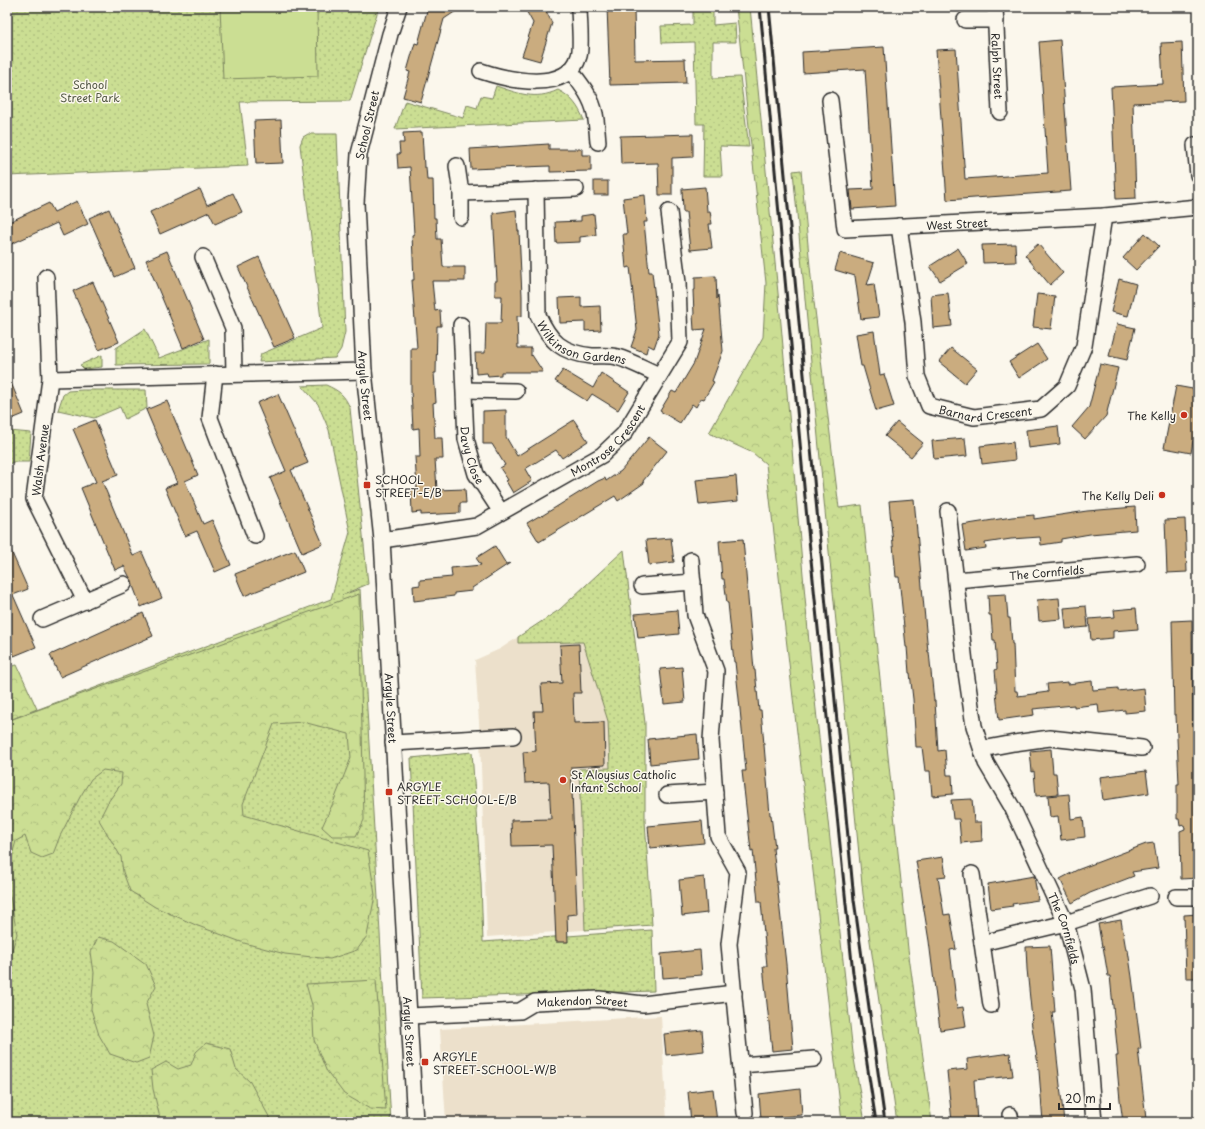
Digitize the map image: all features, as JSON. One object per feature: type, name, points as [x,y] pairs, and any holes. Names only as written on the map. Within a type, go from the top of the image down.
[{"type":"street","name":"School Street","points":[[361,294],[356,203],[359,154],[390,34],[399,7]]},
{"type":"street","points":[[481,71],[499,77],[519,80],[544,81],[561,76],[575,67],[580,55],[579,7]]},
{"type":"street","name":"Ralph Street","points":[[965,20],[996,13],[1000,112]]},
{"type":"street","points":[[570,70],[586,92],[592,104],[595,113],[598,142]]},
{"type":"street","name":"West Street","points":[[830,100],[845,229],[1104,216],[1198,207]]},
{"type":"street","points":[[1195,145],[1198,175]]},
{"type":"street","points":[[457,166],[461,193],[461,217]]},
{"type":"street","points":[[461,193],[576,189]]},
{"type":"street","name":"Wilkinson Gardens","points":[[536,190],[538,315],[545,330],[564,349],[574,353],[591,356],[616,357],[659,375]]},
{"type":"street","name":"Montrose Crescent","points":[[382,540],[477,526],[602,456],[624,434],[680,342],[678,284],[669,212]]},
{"type":"street","name":"Barnard Crescent","points":[[898,226],[913,322],[917,376],[929,406],[974,417],[1040,409],[1067,386],[1084,346],[1104,216]]},
{"type":"street","points":[[203,257],[233,328],[234,374]]},
{"type":"street","name":"Walsh Avenue","points":[[46,277],[50,379],[34,499],[85,601]]},
{"type":"street","name":"Argyle Street","points":[[361,294],[364,371],[382,540],[414,1122]]},
{"type":"street","name":"Davy Close","points":[[461,325],[466,439],[476,474],[502,512]]},
{"type":"street","points":[[50,379],[364,371]]},
{"type":"street","points":[[214,374],[210,418],[255,536]]},
{"type":"street","points":[[465,390],[516,391]]},
{"type":"street","name":"The Cornfields","points":[[948,511],[966,672],[974,726],[986,763],[1012,807],[1066,923],[1083,989],[1094,1122]]},
{"type":"street","points":[[691,560],[695,615],[716,671],[711,740],[718,836],[738,872],[729,944],[745,1113]]},
{"type":"street","name":"The Cornfields","points":[[956,580],[1137,564]]},
{"type":"street","points":[[642,586],[693,582]]},
{"type":"street","points":[[42,619],[124,584]]},
{"type":"street","points":[[393,743],[513,736]]},
{"type":"street","points":[[982,749],[1050,738],[1142,748]]},
{"type":"street","points":[[667,795],[715,792]]},
{"type":"street","points":[[972,874],[991,1005]]},
{"type":"street","points":[[982,943],[1066,923],[1150,896]]},
{"type":"street","points":[[1176,897],[1198,897]]},
{"type":"street","name":"Makendon Street","points":[[409,1016],[520,1011],[534,1002],[599,999],[643,1004],[734,993]]},
{"type":"street","points":[[741,1065],[814,1059]]},
{"type":"shaded area","name":"St Aloysius Catholic Infant School","points":[[624,550],[645,723],[645,821],[652,925],[487,937],[480,738],[475,660],[500,649],[559,610]]},
{"type":"shaded area","points":[[661,1016],[667,1122],[446,1122],[440,1029]]},
{"type":"green space","name":"School Street Park","points":[[7,7],[379,7],[350,101],[240,102],[248,166],[7,176]]},
{"type":"green space","points":[[220,7],[317,7],[318,76],[223,79]]},
{"type":"green space","points":[[693,7],[713,7],[713,25],[735,23],[736,42],[713,42],[713,78],[740,77],[749,147],[720,146],[722,176],[703,176],[704,124],[696,124],[694,42],[662,43],[661,26],[693,25]]},
{"type":"green space","points":[[736,7],[750,7],[781,324],[810,654],[853,1053],[865,1122],[842,1122],[766,464],[753,453],[709,433],[763,337],[766,283]]},
{"type":"green space","points":[[496,86],[527,95],[542,95],[558,90],[574,102],[584,120],[395,129],[405,101],[463,118],[467,105],[477,108],[481,96],[492,98]]},
{"type":"green space","points":[[308,134],[337,134],[345,332],[341,349],[335,358],[259,362],[261,354],[322,328],[300,145],[303,137]]},
{"type":"green space","points":[[801,170],[811,277],[839,508],[862,505],[908,949],[932,1122],[897,1122],[863,894],[793,171]]},
{"type":"green space","points":[[145,329],[159,358],[209,339],[209,364],[116,365],[116,348]]},
{"type":"green space","points":[[102,355],[102,367],[84,369],[80,365]]},
{"type":"green space","points":[[326,385],[341,394],[346,399],[350,408],[368,584],[342,595],[360,589],[391,1122],[7,1122],[7,721],[331,599],[350,532],[329,430],[318,404],[302,386]]},
{"type":"green space","points":[[146,390],[147,408],[125,419],[120,407],[94,418],[58,410],[63,395],[68,391]]},
{"type":"green space","points":[[7,432],[31,433],[29,462],[13,462],[7,465]]},
{"type":"green space","points":[[624,550],[645,723],[645,821],[652,925],[585,930],[579,769],[610,768],[608,721],[583,642],[518,643],[518,637],[559,610]]},
{"type":"green space","points":[[359,594],[364,820],[356,836],[332,836],[322,827],[351,758],[349,734],[303,722],[274,724],[243,804],[244,815],[368,851],[375,895],[367,936],[357,950],[330,959],[285,954],[244,943],[198,926],[155,907],[130,891],[123,872],[121,857],[99,820],[108,802],[121,784],[122,773],[103,770],[91,779],[80,797],[60,836],[53,854],[42,858],[31,853],[25,836],[16,841],[9,866],[9,891],[17,934],[7,966],[7,721]]},
{"type":"green space","points":[[17,665],[37,709],[7,721],[7,667]]},
{"type":"green space","points":[[472,752],[481,883],[483,942],[652,930],[654,991],[422,998],[411,758]]},
{"type":"green space","points":[[98,937],[114,941],[146,964],[156,986],[146,1004],[154,1036],[149,1058],[136,1063],[110,1054],[99,1035],[91,1009],[94,973],[91,952]]},
{"type":"green space","points":[[376,980],[386,1110],[370,1109],[344,1094],[326,1070],[314,1040],[312,1005],[306,984]]},
{"type":"green space","points":[[206,1043],[230,1049],[236,1069],[250,1082],[272,1122],[161,1122],[153,1089],[151,1070],[166,1062],[178,1069],[191,1065],[196,1052]]},
{"type":"building","points":[[428,7],[462,7],[444,19],[421,102],[403,97],[410,72],[407,71],[415,43],[418,44]]},
{"type":"building","points":[[524,7],[544,7],[552,23],[540,61],[522,56],[533,23]]},
{"type":"building","points":[[607,7],[634,7],[635,60],[685,59],[686,83],[610,85]]},
{"type":"building","points":[[1060,40],[1071,191],[947,200],[936,50],[956,49],[965,179],[1048,173],[1039,42]]},
{"type":"building","points":[[1182,42],[1184,101],[1133,103],[1136,198],[1116,199],[1111,87],[1163,84],[1161,43]]},
{"type":"building","points":[[884,47],[895,206],[852,209],[850,190],[873,189],[865,69],[803,73],[802,52]]},
{"type":"building","points":[[281,120],[283,163],[256,164],[254,121]]},
{"type":"building","points":[[422,132],[424,167],[426,167],[427,180],[433,180],[434,218],[436,218],[437,239],[441,239],[443,267],[465,267],[465,281],[432,281],[435,311],[440,310],[441,326],[437,326],[436,373],[434,373],[436,402],[433,403],[435,438],[442,438],[443,459],[435,459],[437,490],[465,489],[466,503],[460,503],[460,513],[421,515],[421,512],[412,513],[411,489],[417,489],[415,457],[420,457],[419,428],[413,429],[411,391],[411,348],[417,348],[412,280],[414,280],[412,235],[414,234],[410,167],[398,168],[397,154],[400,154],[399,143],[404,143],[403,133]]},
{"type":"building","points":[[693,134],[693,157],[672,158],[672,195],[659,195],[658,163],[621,164],[620,136]]},
{"type":"building","points":[[549,144],[549,149],[582,149],[582,155],[591,155],[591,171],[550,172],[550,166],[471,169],[470,149]]},
{"type":"building","points":[[594,181],[608,181],[608,195],[594,195]]},
{"type":"building","points":[[705,187],[707,211],[710,211],[712,224],[709,224],[712,248],[690,250],[686,212],[683,212],[682,189]]},
{"type":"building","points":[[200,189],[207,205],[233,193],[242,212],[215,224],[209,212],[160,234],[150,212]]},
{"type":"building","points":[[645,195],[647,222],[644,222],[649,272],[652,272],[659,334],[654,348],[648,345],[646,353],[631,347],[637,330],[630,267],[626,268],[623,234],[627,234],[623,198]]},
{"type":"building","points":[[77,201],[88,224],[63,236],[57,223],[7,246],[7,223],[49,203],[54,212]]},
{"type":"building","points":[[109,209],[135,268],[115,277],[89,218]]},
{"type":"building","points":[[516,210],[519,231],[522,296],[522,316],[517,316],[518,348],[531,348],[531,356],[532,355],[543,372],[501,372],[501,375],[488,376],[487,373],[476,374],[475,353],[485,353],[486,323],[501,323],[502,296],[495,296],[495,281],[497,281],[493,213]]},
{"type":"building","points":[[594,214],[596,235],[580,237],[580,242],[556,243],[555,222],[581,221],[581,216]]},
{"type":"building","points":[[1145,233],[1159,246],[1136,270],[1123,258]]},
{"type":"building","points":[[1015,244],[1016,262],[983,263],[982,245]]},
{"type":"building","points":[[1038,244],[1063,273],[1050,285],[1025,255]]},
{"type":"building","points":[[958,248],[968,264],[940,281],[930,266]]},
{"type":"building","points":[[167,251],[204,339],[183,348],[146,260]]},
{"type":"building","points":[[840,253],[874,263],[867,285],[874,284],[879,317],[861,319],[855,276],[835,270]]},
{"type":"building","points":[[259,257],[295,338],[274,347],[238,267]]},
{"type":"building","points":[[716,276],[723,351],[712,381],[714,382],[704,399],[701,398],[696,407],[692,404],[680,423],[660,411],[672,391],[676,393],[694,363],[706,329],[694,330],[693,290],[695,290],[695,277]]},
{"type":"building","points":[[1119,279],[1136,284],[1128,316],[1111,312]]},
{"type":"building","points":[[93,282],[119,342],[99,350],[73,291]]},
{"type":"building","points":[[948,293],[952,326],[933,328],[931,295]]},
{"type":"building","points":[[1037,294],[1055,296],[1051,329],[1033,327]]},
{"type":"building","points":[[581,297],[581,307],[600,306],[601,330],[585,331],[585,322],[560,323],[559,298]]},
{"type":"building","points":[[1117,324],[1135,328],[1127,360],[1109,356]]},
{"type":"building","points":[[874,331],[880,375],[884,374],[894,406],[876,411],[863,366],[861,366],[856,334]]},
{"type":"building","points":[[1037,344],[1047,359],[1019,378],[1009,362]]},
{"type":"building","points":[[951,348],[977,369],[965,383],[939,362]]},
{"type":"building","points":[[1100,364],[1118,368],[1106,416],[1085,439],[1072,427],[1089,407]]},
{"type":"building","points":[[563,370],[593,388],[601,373],[629,392],[618,410],[592,394],[587,401],[555,381]]},
{"type":"building","points":[[7,373],[24,414],[7,421]]},
{"type":"building","name":"The Kelly","points":[[1176,386],[1198,390],[1198,442],[1193,441],[1191,453],[1164,448]]},
{"type":"building","points":[[278,394],[308,463],[291,470],[323,544],[302,553],[270,478],[286,471],[257,403]]},
{"type":"building","points":[[167,401],[198,475],[185,481],[203,524],[212,520],[231,565],[215,572],[197,531],[185,536],[165,488],[177,483],[146,410]]},
{"type":"building","points":[[506,410],[506,437],[517,456],[574,420],[588,441],[562,458],[556,450],[525,469],[532,481],[513,493],[506,481],[508,480],[500,468],[505,465],[492,444],[483,444],[483,411]]},
{"type":"building","points":[[95,420],[118,475],[102,481],[133,556],[142,552],[162,598],[141,607],[132,581],[124,566],[115,570],[81,488],[96,482],[73,429]]},
{"type":"building","points":[[897,422],[923,443],[911,457],[885,436]]},
{"type":"building","points":[[1058,426],[1060,444],[1028,448],[1026,430]]},
{"type":"building","points":[[649,437],[667,451],[643,481],[644,483],[618,501],[615,496],[539,542],[527,523],[539,516],[540,517],[598,481],[605,478],[606,481],[621,471]]},
{"type":"building","points":[[965,438],[967,456],[934,459],[932,441]]},
{"type":"building","points":[[1013,442],[1015,460],[982,464],[980,446]]},
{"type":"building","points":[[736,476],[738,501],[699,505],[696,480]]},
{"type":"building","points":[[914,499],[928,652],[935,701],[938,751],[945,750],[947,775],[952,775],[953,794],[932,796],[930,771],[925,771],[922,747],[916,747],[913,699],[899,577],[896,577],[889,501]]},
{"type":"building","points":[[1135,507],[1136,530],[1090,534],[1061,539],[1061,542],[1041,545],[1040,537],[1011,539],[985,543],[986,548],[966,551],[962,525],[1012,517],[1034,515],[1034,519],[1087,511]]},
{"type":"building","points":[[1185,519],[1187,572],[1167,573],[1165,520]]},
{"type":"building","points":[[671,538],[674,562],[649,565],[646,540]]},
{"type":"building","points":[[743,539],[754,670],[759,710],[761,710],[793,1049],[772,1051],[763,966],[767,966],[761,902],[758,902],[753,850],[751,851],[742,771],[746,771],[739,699],[728,603],[724,579],[722,579],[719,541]]},
{"type":"building","points":[[7,542],[28,589],[13,595],[36,647],[14,656],[7,639]]},
{"type":"building","points":[[495,546],[506,564],[510,563],[472,588],[472,591],[454,593],[454,596],[414,601],[413,586],[420,585],[420,580],[452,577],[451,568],[481,565],[476,558]]},
{"type":"building","points":[[295,550],[304,572],[244,596],[235,574]]},
{"type":"building","points":[[1006,594],[1008,618],[1010,618],[1013,644],[1015,691],[1017,691],[1018,696],[1048,692],[1047,684],[1068,682],[1068,684],[1092,681],[1093,690],[1118,688],[1118,691],[1144,688],[1146,711],[1125,713],[1125,710],[1099,713],[1098,704],[1074,707],[1074,705],[1033,709],[1034,715],[999,720],[996,693],[995,670],[997,669],[995,640],[993,640],[991,615],[989,615],[988,595]]},
{"type":"building","points":[[1059,598],[1061,619],[1039,621],[1037,600]]},
{"type":"building","points":[[1086,606],[1088,627],[1066,629],[1064,608]]},
{"type":"building","points":[[1136,608],[1138,629],[1113,631],[1113,638],[1091,640],[1089,619],[1115,617],[1114,610]]},
{"type":"building","points":[[677,610],[679,634],[638,638],[635,614]]},
{"type":"building","points":[[143,613],[153,636],[60,677],[50,655]]},
{"type":"building","points":[[1192,620],[1193,725],[1197,725],[1198,767],[1198,778],[1196,778],[1198,878],[1181,879],[1180,831],[1185,829],[1184,825],[1180,826],[1179,819],[1177,819],[1177,784],[1179,784],[1176,715],[1174,715],[1172,621]]},
{"type":"building","points":[[579,644],[581,693],[573,693],[574,723],[604,722],[605,765],[571,767],[577,914],[567,915],[568,942],[556,942],[552,845],[512,846],[511,820],[551,819],[549,782],[525,783],[523,752],[536,751],[534,711],[543,711],[541,684],[562,683],[560,645]]},
{"type":"building","points":[[682,667],[685,702],[664,704],[660,669]]},
{"type":"building","points":[[697,734],[699,759],[650,764],[648,739]]},
{"type":"building","points":[[1051,749],[1053,773],[1056,773],[1058,794],[1036,796],[1034,771],[1032,772],[1030,751]]},
{"type":"building","points":[[1146,771],[1149,793],[1103,800],[1100,777]]},
{"type":"building","points":[[1069,794],[1071,819],[1083,817],[1085,837],[1061,840],[1058,816],[1050,817],[1048,796]]},
{"type":"building","points":[[972,799],[974,822],[981,822],[982,841],[961,843],[959,819],[953,819],[951,800]]},
{"type":"building","points":[[702,821],[704,843],[650,848],[648,826]]},
{"type":"building","points":[[1154,843],[1158,868],[1132,872],[1134,876],[1090,893],[1072,903],[1060,879],[1077,870],[1146,844]]},
{"type":"building","points":[[943,857],[946,876],[938,877],[944,915],[950,914],[956,949],[950,950],[957,1008],[963,1007],[966,1026],[940,1030],[929,941],[916,861]]},
{"type":"building","points":[[1034,876],[1038,900],[991,909],[988,884]]},
{"type":"building","points":[[704,877],[707,913],[682,916],[679,880]]},
{"type":"building","points":[[1198,914],[1198,978],[1186,978],[1184,915]]},
{"type":"building","points":[[1121,920],[1132,977],[1141,1049],[1138,1049],[1146,1119],[1126,1122],[1123,1122],[1120,1100],[1116,1056],[1118,1056],[1110,976],[1108,976],[1098,924]]},
{"type":"building","points":[[1050,946],[1055,1012],[1052,1012],[1064,1122],[1043,1122],[1039,1071],[1031,1020],[1026,947]]},
{"type":"building","points":[[700,950],[702,975],[663,978],[661,954]]},
{"type":"building","points":[[702,1030],[704,1051],[666,1055],[664,1034]]},
{"type":"building","points":[[1010,1053],[1013,1076],[974,1080],[977,1121],[952,1122],[947,1071],[968,1069],[967,1059]]},
{"type":"building","points":[[713,1089],[717,1122],[691,1122],[688,1092]]},
{"type":"building","points":[[800,1089],[802,1115],[761,1119],[759,1094]]},
{"type":"railway","points":[[760,7],[808,530],[853,973],[876,1122]]},
{"type":"railway","points":[[769,7],[854,900],[885,1122]]},
{"type":"place","name":"The Kelly","points":[[1184,415]]},
{"type":"place","name":"SCHOOL STREET-E/B","points":[[367,485]]},
{"type":"place","name":"The Kelly Deli","points":[[1162,495]]},
{"type":"place","name":"St Aloysius Catholic Infant School","points":[[563,780]]},
{"type":"place","name":"ARGYLE STREET-SCHOOL-E/B","points":[[389,792]]},
{"type":"place","name":"ARGYLE STREET-SCHOOL-W/B","points":[[425,1062]]}]
